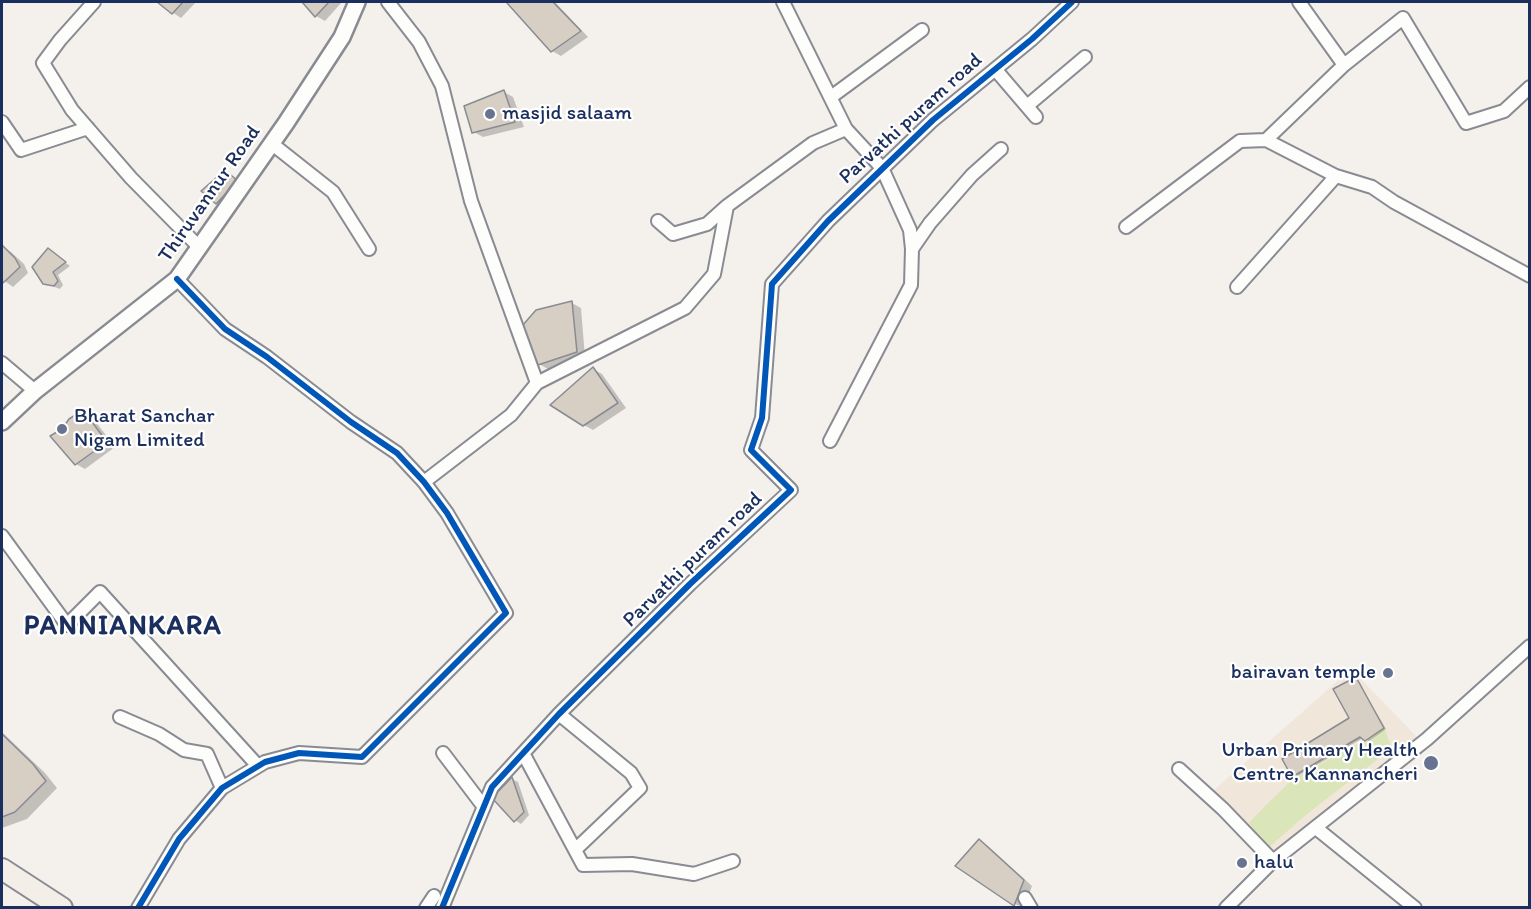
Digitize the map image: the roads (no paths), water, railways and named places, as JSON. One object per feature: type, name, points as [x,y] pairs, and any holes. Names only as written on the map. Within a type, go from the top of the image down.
[{"type":"main road","points":[[2,869],[62,908]]},
{"type":"street","points":[[94,2],[43,63],[72,110],[130,178],[199,247]]},
{"type":"street","name":"Thiruvannur Road","points":[[2,422],[35,391],[177,279],[342,37],[357,2]]},
{"type":"street","points":[[388,2],[419,42],[442,86],[471,201],[537,383]]},
{"type":"street","points":[[783,2],[846,129],[882,168],[910,231],[912,249],[911,285],[830,441]]},
{"type":"street","name":"Parvathi puram road","points":[[442,908],[492,787],[559,714],[690,584],[791,490],[751,450],[762,418],[772,284],[828,221],[933,120],[1032,39],[1072,2]]},
{"type":"street","points":[[1299,2],[1344,65]]},
{"type":"street","points":[[1266,140],[1344,65],[1403,18],[1466,123],[1504,111],[1530,87]]},
{"type":"street","points":[[831,97],[922,30]]},
{"type":"street","points":[[1027,106],[1084,57]]},
{"type":"street","points":[[996,69],[1036,117]]},
{"type":"street","points":[[2,122],[21,150],[88,128]]},
{"type":"street","points":[[657,221],[673,234],[707,224],[727,206],[813,143],[846,129]]},
{"type":"street","points":[[1126,227],[1240,141],[1266,140],[1336,176],[1372,187],[1394,202],[1530,276]]},
{"type":"street","points":[[271,143],[333,192],[369,249]]},
{"type":"street","points":[[912,249],[930,223],[972,175],[1001,149]]},
{"type":"street","points":[[1237,287],[1336,176]]},
{"type":"street","points":[[424,482],[511,415],[537,383],[685,308],[714,274],[727,206]]},
{"type":"street","points":[[138,908],[179,838],[222,788],[258,765],[299,753],[362,757],[506,613],[447,513],[424,482],[397,453],[351,423],[267,357],[225,329],[177,279]]},
{"type":"street","points":[[2,363],[35,391]]},
{"type":"street","points":[[2,536],[67,626],[100,592],[258,765]]},
{"type":"street","points":[[1226,908],[1274,861],[1427,739],[1530,646]]},
{"type":"street","points":[[559,714],[631,773],[640,788],[575,850]]},
{"type":"street","points":[[120,717],[159,734],[184,750],[207,754],[222,788]]},
{"type":"street","points":[[443,753],[484,807]]},
{"type":"street","points":[[523,753],[583,865],[632,864],[694,874],[733,861]]},
{"type":"street","points":[[1179,769],[1223,808],[1274,861]]},
{"type":"street","points":[[1316,828],[1415,908]]},
{"type":"street","points":[[426,908],[434,896]]},
{"type":"place","name":"masjid salaam","points":[[490,114]]},
{"type":"place","name":"Bharat Sanchar Nigam Limited","points":[[62,429]]},
{"type":"place","name":"bairavan temple","points":[[1388,673]]},
{"type":"place","name":"Urban Primary Health Centre, Kannancheri","points":[[1431,763]]},
{"type":"place","name":"halu","points":[[1242,863]]},
{"type":"district","name":"PANNIANKARA","points":[[123,627]]}]
